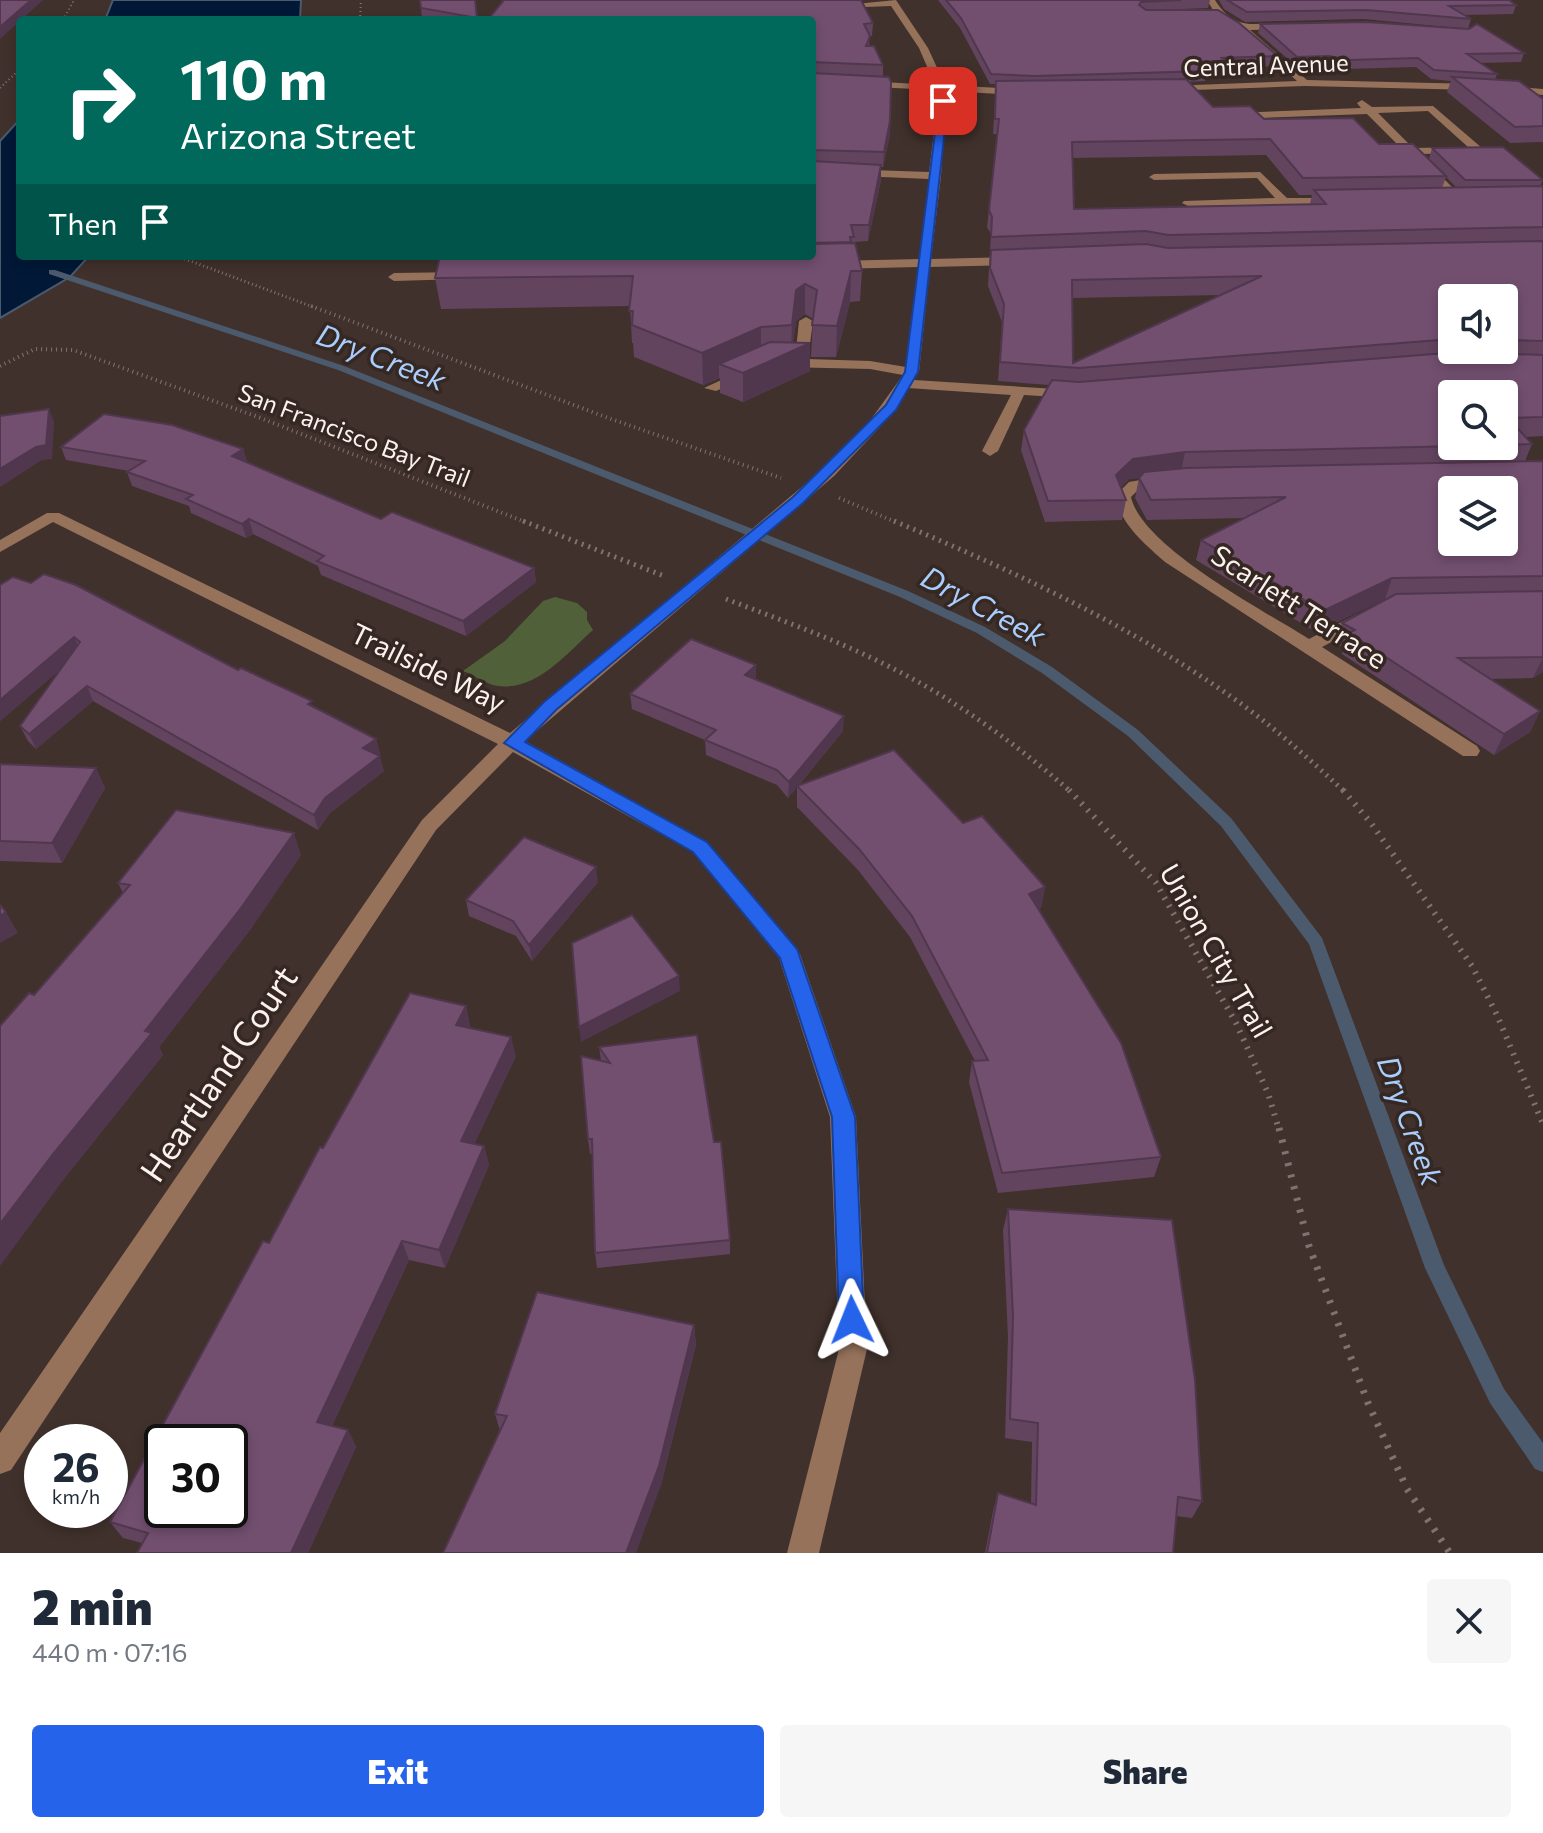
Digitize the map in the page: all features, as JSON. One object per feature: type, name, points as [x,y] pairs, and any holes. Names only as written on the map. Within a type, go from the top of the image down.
[{"type":"street","points":[[1211,0],[1219,13],[1242,28],[1305,83]]},
{"type":"street","points":[[832,6],[893,2],[928,52],[942,88],[936,176],[908,378]]},
{"type":"street","points":[[1204,13],[1219,13]]},
{"type":"street","points":[[1242,28],[1297,26]]},
{"type":"street","points":[[816,81],[1033,92]]},
{"type":"street","points":[[1342,83],[1458,199]]},
{"type":"street","name":"Central Avenue","points":[[1151,90],[1342,83],[1543,92]]},
{"type":"street","points":[[1187,89],[1194,98]]},
{"type":"street","points":[[1224,116],[1342,114],[1368,109],[1430,108],[1478,150],[1411,151]]},
{"type":"street","points":[[816,171],[936,176]]},
{"type":"street","points":[[1154,177],[1260,175],[1283,201]]},
{"type":"street","points":[[1442,199],[1473,198]]},
{"type":"street","points":[[1188,203],[1347,200]]},
{"type":"street","points":[[817,265],[1026,261]]},
{"type":"street","points":[[394,277],[473,274]]},
{"type":"street","points":[[801,362],[806,321]]},
{"type":"street","points":[[767,364],[870,365],[908,378],[1019,392],[1090,393]]},
{"type":"street","points":[[711,388],[753,370]]},
{"type":"street","name":"Heartland Court","points":[[0,1459],[429,825],[468,781],[550,706],[798,500],[892,407],[908,378]]},
{"type":"street","points":[[990,451],[1019,392]]},
{"type":"street","name":"Scarlett Terrace","points":[[1181,480],[1147,482],[1126,490],[1123,496],[1128,512],[1159,548],[1470,751]]},
{"type":"street","name":"Trailside Way","points":[[0,547],[53,516],[513,743],[700,847],[789,954],[843,1117],[853,1349],[803,1553]]},
{"type":"street","points":[[1310,646],[1385,607]]},
{"type":"path","points":[[1,87],[16,73]]},
{"type":"path","points":[[188,260],[611,419],[811,487]]},
{"type":"path","name":"San Francisco Bay Trail","points":[[0,366],[26,350],[47,346],[73,350],[351,452],[694,587]]},
{"type":"path","points":[[850,503],[963,549],[1075,603],[1213,684],[1309,758],[1349,796],[1442,920],[1480,980],[1543,1124]]},
{"type":"path","name":"Union City Trail","points":[[694,587],[847,646],[893,668],[987,725],[1029,755],[1079,799],[1156,883],[1236,1023],[1268,1093],[1309,1246],[1368,1403],[1407,1489],[1450,1553]]},
{"type":"green space","points":[[555,597],[577,603],[587,612],[587,620],[593,630],[562,659],[538,677],[512,686],[494,685],[463,671],[505,641],[543,601]]},
{"type":"water","points":[[113,0],[301,0],[300,16],[107,16]]},
{"type":"water","points":[[16,123],[16,260],[85,260],[70,277],[0,318],[0,141]]},
{"type":"building","points":[[0,0],[31,0],[0,27]]},
{"type":"building","points":[[420,0],[475,0],[477,16],[466,16],[421,8]]},
{"type":"building","points":[[504,0],[861,0],[873,23],[864,24],[870,36],[866,46],[874,46],[883,65],[816,62],[816,16],[491,16]]},
{"type":"building","points":[[946,0],[1181,0],[1141,2],[1139,5],[1146,10],[1218,10],[1239,23],[1278,56],[1198,62],[1207,71],[1034,76],[991,74],[961,18]]},
{"type":"building","points":[[1227,0],[1509,0],[1516,5],[1449,6],[1471,19],[1366,10],[1247,12]]},
{"type":"building","points":[[1366,22],[1469,29],[1477,24],[1524,53],[1467,54],[1497,74],[1434,70],[1418,58],[1349,60],[1329,56],[1297,57],[1260,24]]},
{"type":"building","points":[[816,73],[889,77],[890,121],[884,152],[816,150]]},
{"type":"building","points":[[1452,77],[1519,81],[1543,99],[1543,126],[1515,127]]},
{"type":"building","points":[[1186,79],[1213,107],[1250,106],[1264,119],[1353,118],[1379,144],[1413,144],[1446,176],[1303,178],[1270,139],[1072,142],[1074,209],[1326,204],[1314,190],[1543,186],[1543,227],[1168,235],[1146,231],[991,237],[992,217],[989,210],[999,119],[995,119],[996,81]]},
{"type":"building","points":[[1503,147],[1543,180],[1465,180],[1432,148]]},
{"type":"building","points":[[816,161],[881,165],[869,225],[851,225],[854,237],[850,237],[851,242],[816,243]]},
{"type":"building","points":[[1543,241],[1543,341],[1518,340],[1518,284],[1438,284],[1438,340],[1079,368],[1000,362],[1004,304],[990,268],[991,250],[1146,244],[1168,248]],"holes":[[[1262,276],[1073,363],[1072,280]]]},
{"type":"building","points":[[855,243],[862,271],[851,271],[837,326],[812,325],[817,290],[805,284],[796,290],[792,325],[761,327],[702,353],[632,325],[633,311],[629,311],[633,276],[435,278],[439,260],[816,260],[816,244]]},
{"type":"building","points":[[770,342],[810,343],[743,373],[719,364]]},
{"type":"building","points":[[1438,354],[1438,364],[1518,364],[1518,354],[1543,355],[1543,417],[1518,418],[1518,380],[1438,380],[1438,447],[1185,452],[1133,459],[1116,475],[1126,500],[1048,501],[1024,430],[1052,380],[1079,382]]},
{"type":"building","points":[[49,409],[46,445],[36,447],[0,469],[0,416]]},
{"type":"building","points":[[104,414],[172,425],[243,449],[232,456],[381,519],[392,512],[534,568],[463,621],[317,561],[324,556],[249,519],[242,524],[186,499],[193,495],[127,472],[145,461],[61,447]]},
{"type":"building","points":[[1518,429],[1532,444],[1518,444]]},
{"type":"building","points":[[1543,461],[1543,576],[1392,578],[1323,611],[1201,540],[1286,497],[1151,500],[1139,478],[1144,472],[1186,468]]},
{"type":"building","points":[[44,574],[76,585],[238,670],[241,668],[312,701],[308,704],[376,739],[363,748],[380,756],[325,798],[314,815],[87,686],[29,734],[20,726],[80,642],[74,637],[0,700],[0,585],[13,577],[31,583]]},
{"type":"building","points":[[1543,591],[1543,657],[1458,658],[1540,711],[1504,734],[1349,633],[1355,630],[1342,623],[1396,594]]},
{"type":"building","points":[[691,639],[756,665],[745,675],[844,716],[789,782],[777,770],[705,740],[716,730],[630,694]]},
{"type":"building","points":[[894,750],[963,823],[982,816],[1045,887],[1029,894],[1121,1043],[1161,1157],[1002,1173],[972,1061],[988,1060],[912,916],[859,849],[797,786]]},
{"type":"building","points":[[0,764],[96,768],[52,843],[0,841]]},
{"type":"building","points":[[176,810],[294,833],[241,908],[145,1031],[152,1033],[0,1224],[0,1026],[29,993],[34,995],[130,885],[118,883]]},
{"type":"building","points":[[524,837],[596,867],[529,945],[513,921],[466,900]]},
{"type":"building","points":[[632,915],[679,976],[579,1027],[572,943]]},
{"type":"building","points":[[410,993],[466,1006],[456,1025],[511,1037],[461,1141],[484,1146],[439,1250],[402,1241],[317,1422],[348,1430],[291,1553],[137,1553],[148,1533],[128,1527],[128,1489],[144,1460],[144,1528],[248,1528],[248,1424],[163,1424],[263,1241],[269,1243],[320,1147],[323,1148]]},
{"type":"building","points":[[697,1035],[714,1142],[721,1142],[730,1240],[595,1253],[592,1139],[588,1139],[581,1056],[610,1063],[599,1047]]},
{"type":"building","points":[[1008,1209],[1172,1220],[1195,1380],[1202,1501],[1178,1497],[1173,1553],[987,1553],[998,1493],[1036,1505],[1038,1423],[1010,1419],[1013,1317]]},
{"type":"building","points":[[537,1292],[694,1325],[659,1466],[626,1553],[443,1553],[507,1416],[495,1414]]},
{"type":"waterway","name":"Dry Creek","points":[[52,272],[341,368],[904,594],[981,630],[1047,670],[1133,733],[1226,822],[1316,942],[1435,1268],[1497,1396],[1543,1461]]},
{"type":"route","points":[[852,1320],[843,1117],[789,954],[700,847],[513,743],[550,706],[798,500],[892,407],[912,372],[943,101]]}]
